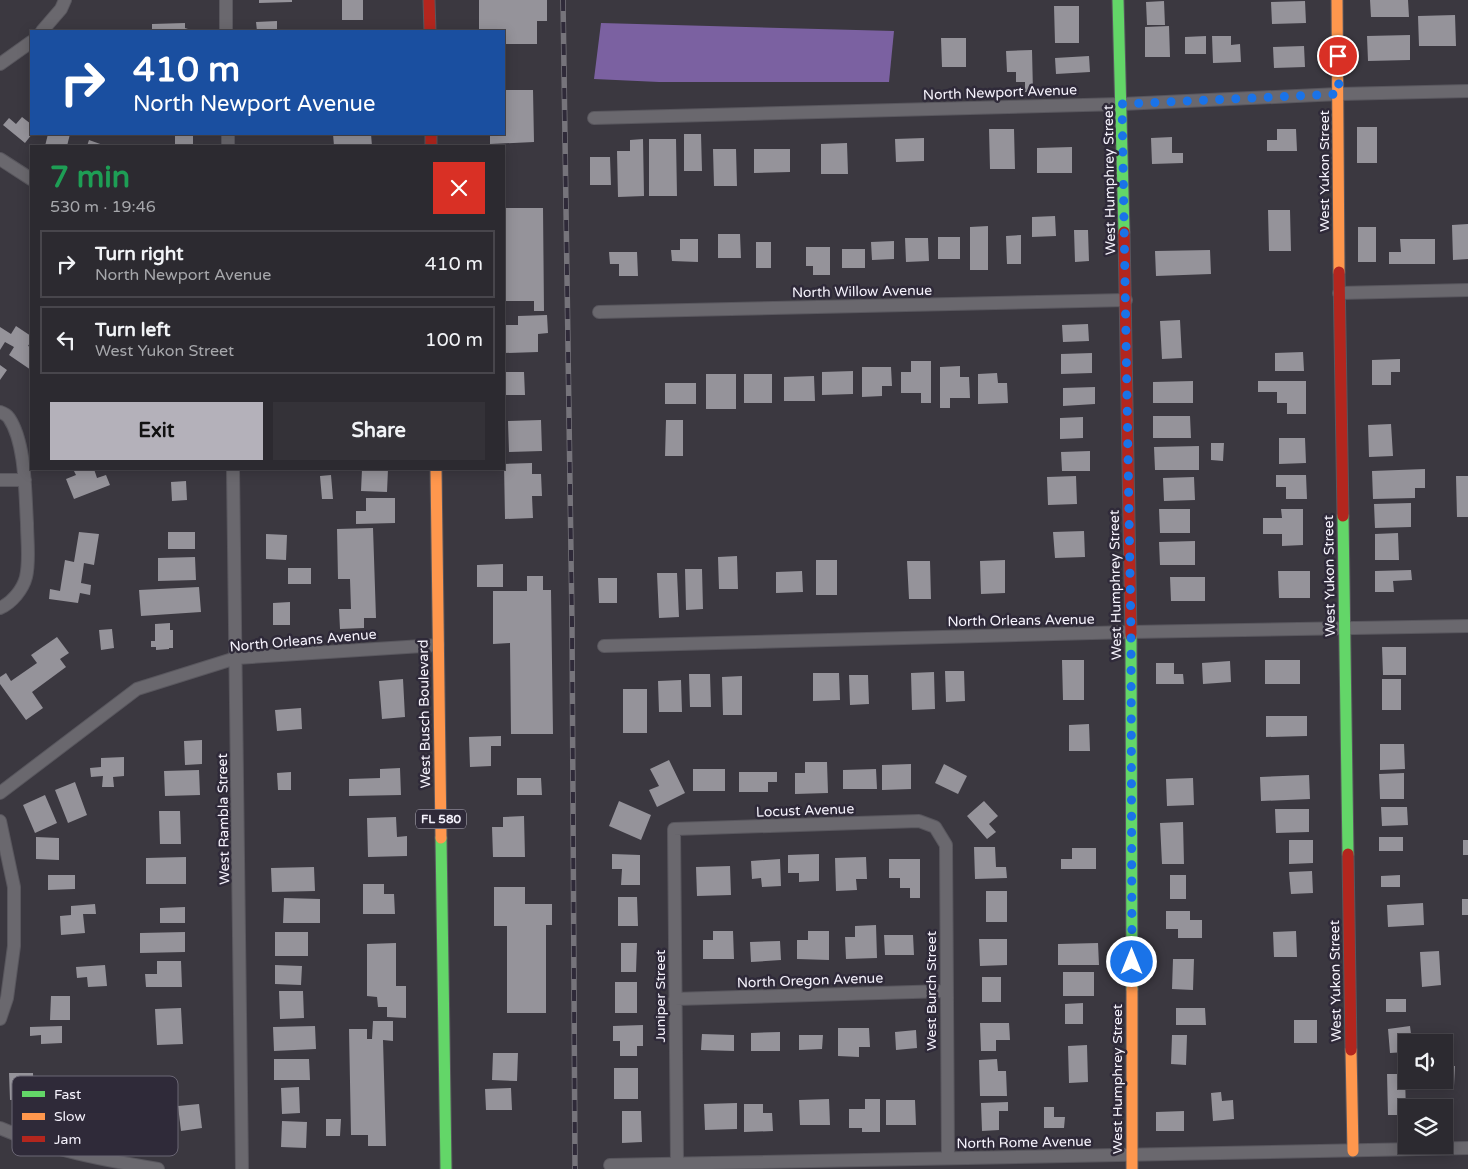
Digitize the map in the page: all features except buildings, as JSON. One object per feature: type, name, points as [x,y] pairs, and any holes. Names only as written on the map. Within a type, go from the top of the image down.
[{"type":"street","points":[[43,30],[65,0]]},
{"type":"street","points":[[226,0],[226,30]]},
{"type":"street","points":[[429,0],[430,30]]},
{"type":"street","name":"West Humphrey Street","points":[[1118,0],[1122,104],[1131,632],[1132,1169]]},
{"type":"street","name":"West Yukon Street","points":[[1337,0],[1339,292],[1353,1151]]},
{"type":"street","points":[[0,64],[30,43]]},
{"type":"street","name":"North Newport Avenue","points":[[594,118],[1122,104],[1339,94],[1468,91]]},
{"type":"street","points":[[0,159],[30,178]]},
{"type":"street","points":[[1339,292],[1468,290]]},
{"type":"street","name":"North Willow Avenue","points":[[599,312],[1126,300]]},
{"type":"street","points":[[0,412],[9,417],[19,442],[25,480],[27,542],[26,577],[18,592],[5,606],[0,608]]},
{"type":"street","name":"West Rambla Street","points":[[233,470],[242,1169]]},
{"type":"street","name":"West Busch Boulevard","points":[[436,470],[446,1169]]},
{"type":"street","points":[[0,480],[25,480]]},
{"type":"street","name":"North Orleans Avenue","points":[[604,646],[1131,632],[1468,626]]},
{"type":"street","name":"North Orleans Avenue","points":[[0,793],[137,690],[236,658],[438,645]]},
{"type":"street","points":[[0,821],[14,887],[14,946],[7,998],[0,1019]]},
{"type":"street","name":"Locust Avenue","points":[[674,829],[919,821],[935,827]]},
{"type":"street","name":"West Burch Street","points":[[935,827],[946,845],[948,1158]]},
{"type":"street","name":"Juniper Street","points":[[674,829],[677,1163]]},
{"type":"street","name":"North Oregon Avenue","points":[[675,999],[946,991]]},
{"type":"street","points":[[0,1128],[12,1133]]},
{"type":"street","name":"North Rome Avenue","points":[[610,1165],[677,1163],[932,1164],[948,1158],[1132,1156],[1468,1148]]},
{"type":"street","points":[[86,1156],[158,1169]]},
{"type":"shaded area","points":[[601,23],[894,31],[889,82],[659,82],[594,79]]},
{"type":"railway","points":[[563,0],[572,623],[575,1169]]},
{"type":"traffic: fast","points":[[1118,0],[1124,232]]},
{"type":"traffic: fast","points":[[1343,516],[1348,854]]},
{"type":"traffic: fast","points":[[1131,636],[1132,989]]},
{"type":"traffic: fast","points":[[441,838],[446,1169]]},
{"type":"traffic: slow","points":[[1337,0],[1339,272]]},
{"type":"traffic: slow","points":[[436,470],[441,838]]},
{"type":"traffic: slow","points":[[1132,989],[1132,1169]]},
{"type":"traffic: slow","points":[[1351,1050],[1353,1151]]},
{"type":"traffic: jam","points":[[429,0],[430,30]]},
{"type":"traffic: jam","points":[[431,135],[431,145]]},
{"type":"traffic: jam","points":[[1124,232],[1131,636]]},
{"type":"traffic: jam","points":[[1339,272],[1343,516]]},
{"type":"traffic: jam","points":[[1348,854],[1351,1050]]},
{"type":"route","points":[[1132,962],[1131,632],[1122,104],[1339,94],[1338,56]]}]
